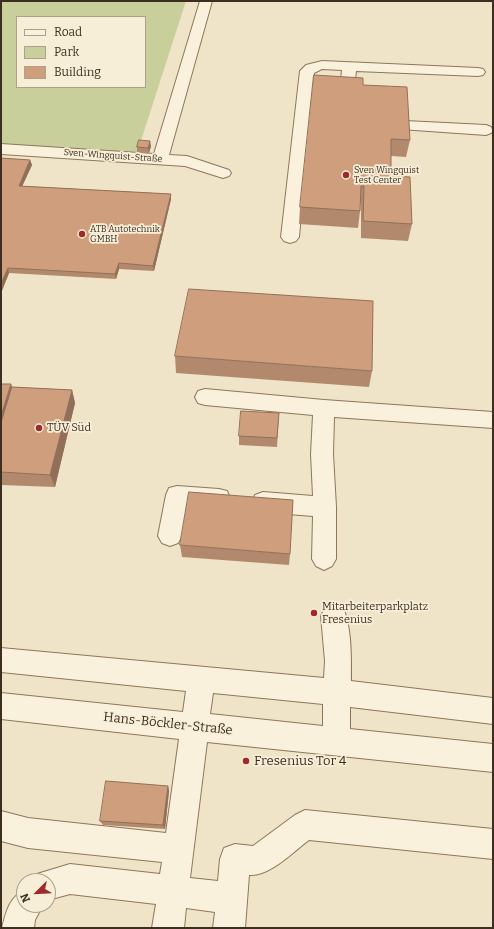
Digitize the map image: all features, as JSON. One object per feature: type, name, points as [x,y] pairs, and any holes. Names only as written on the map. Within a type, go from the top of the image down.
[{"type":"street","points":[[160,159],[206,1]]},
{"type":"street","points":[[290,237],[307,71],[311,67],[318,65],[478,72]]},
{"type":"street","points":[[347,94],[349,67]]},
{"type":"street","points":[[405,126],[486,130]]},
{"type":"street","name":"Sven-Wingquist-Straße","points":[[1,149],[187,161],[223,173]]},
{"type":"street","points":[[205,397],[324,408],[493,420]]},
{"type":"street","points":[[324,408],[322,454],[326,507],[324,559]]},
{"type":"street","points":[[170,536],[177,495],[326,507]]},
{"type":"street","points":[[334,616],[338,661],[336,692],[336,741]]},
{"type":"street","points":[[1,660],[336,692],[493,711]]},
{"type":"street","points":[[168,928],[201,680]]},
{"type":"street","name":"Hans-Böckler-Straße","points":[[1,706],[195,728],[493,758]]},
{"type":"street","points":[[228,928],[235,859],[257,861],[305,825],[493,844]]},
{"type":"street","points":[[1,826],[28,834],[178,849]]},
{"type":"street","points":[[56,883],[70,879],[231,898]]},
{"type":"street","points":[[18,928],[22,913]]},
{"type":"green space","points":[[1,1],[186,1],[137,153],[1,145]]},
{"type":"building","name":"Sven Wingquist Test Center","points":[[314,75],[363,78],[363,85],[407,87],[410,140],[391,139],[391,176],[410,177],[412,224],[363,221],[364,186],[361,186],[360,211],[300,207]]},
{"type":"building","points":[[139,140],[150,141],[148,148],[137,147]]},
{"type":"building","name":"ATB Autotechnik GMBH","points":[[1,158],[30,160],[19,186],[171,194],[153,266],[119,263],[115,274],[8,268],[1,284]]},
{"type":"building","points":[[189,289],[373,301],[372,371],[175,356]]},
{"type":"building","points":[[1,384],[11,384],[1,416]]},
{"type":"building","name":"TÜV Süd","points":[[12,387],[72,390],[50,475],[1,472],[1,423]]},
{"type":"building","points":[[241,411],[279,413],[277,438],[239,436]]},
{"type":"building","points":[[189,492],[293,500],[290,554],[180,545]]},
{"type":"building","points":[[106,781],[168,786],[163,825],[100,821]]},
{"type":"place","name":"Sven Wingquist Test Center","points":[[346,175]]},
{"type":"place","name":"ATB Autotechnik GMBH","points":[[82,234]]},
{"type":"place","name":"TÜV Süd","points":[[39,428]]},
{"type":"place","name":"Mitarbeiterparkplatz Fresenius","points":[[314,613]]},
{"type":"place","name":"Fresenius Tor 4","points":[[246,761]]}]
